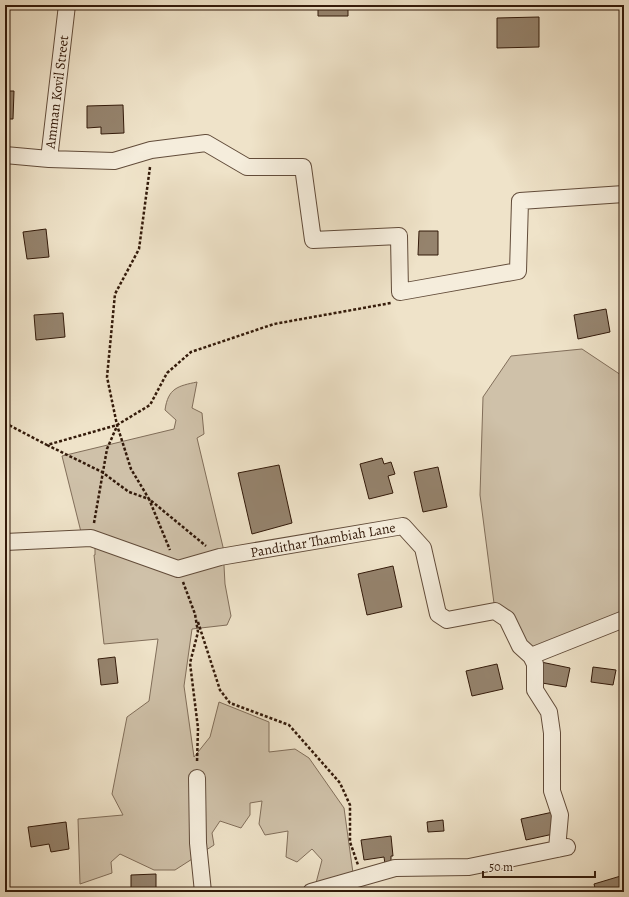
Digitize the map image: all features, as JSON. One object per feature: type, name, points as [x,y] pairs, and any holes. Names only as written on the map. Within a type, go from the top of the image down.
[{"type":"street","name":"Amman Kovil Street","points":[[5,155],[49,159],[67,5]]},
{"type":"street","points":[[49,159],[114,162],[151,150],[206,143],[247,167],[303,167],[313,240],[399,236],[400,292],[518,272],[520,201],[624,194]]},
{"type":"street","name":"Pandithar Thambiah Lane","points":[[178,569],[220,558],[403,526],[423,548],[438,614],[447,620],[495,611],[507,619],[520,646],[531,656]]},
{"type":"street","points":[[5,542],[91,538],[178,569]]},
{"type":"street","points":[[311,892],[395,868],[469,866],[562,848],[560,816],[552,791],[552,733],[549,712],[535,690],[535,664],[531,656],[624,620]]},
{"type":"street","points":[[197,778],[198,843],[203,892]]},
{"type":"path","points":[[151,150],[139,249],[115,294],[107,377],[117,425],[131,469],[150,499],[178,569],[207,645],[220,690],[230,703],[289,725],[340,783],[350,805],[350,842],[362,877]]},
{"type":"path","points":[[47,445],[117,425],[150,405],[167,373],[191,352],[274,324],[392,303],[400,292]]},
{"type":"path","points":[[5,423],[102,472],[129,492],[150,499],[220,558]]},
{"type":"path","points":[[91,538],[107,449],[117,425]]},
{"type":"path","points":[[195,614],[198,632],[190,663],[198,728],[197,778]]},
{"type":"shaded area","points":[[582,349],[624,377],[624,619],[531,656],[495,611],[480,495],[483,397],[511,356]]},
{"type":"shaded area","points":[[197,382],[192,408],[202,413],[204,434],[197,438],[223,547],[225,584],[231,616],[227,625],[192,629],[184,686],[194,757],[210,737],[219,702],[269,722],[269,752],[295,749],[309,758],[344,808],[353,873],[316,883],[322,860],[312,849],[297,862],[286,857],[288,831],[265,835],[259,824],[262,801],[250,803],[250,815],[241,828],[220,821],[212,833],[214,845],[175,870],[154,870],[120,854],[111,862],[112,873],[80,884],[78,819],[123,815],[112,794],[127,717],[149,701],[158,639],[104,644],[94,555],[95,548],[81,532],[62,456],[174,429],[176,420],[165,410],[166,403],[171,393],[175,389]]},
{"type":"building","points":[[318,5],[348,5],[348,16],[318,16]]},
{"type":"building","points":[[539,17],[539,47],[497,48],[497,18]]},
{"type":"building","points":[[5,31],[9,32],[5,52]]},
{"type":"building","points":[[5,91],[14,91],[13,119],[5,119]]},
{"type":"building","points":[[123,105],[124,133],[101,134],[101,127],[87,128],[87,106]]},
{"type":"building","points":[[46,229],[49,257],[27,259],[23,232]]},
{"type":"building","points":[[419,231],[438,231],[438,255],[418,255]]},
{"type":"building","points":[[606,309],[610,332],[578,339],[574,315]]},
{"type":"building","points":[[63,313],[65,337],[36,340],[34,315]]},
{"type":"building","points":[[382,458],[384,464],[391,462],[395,474],[388,476],[393,493],[369,499],[360,464]]},
{"type":"building","points":[[279,465],[292,523],[252,534],[238,473]]},
{"type":"building","points":[[438,467],[447,507],[423,512],[414,472]]},
{"type":"building","points":[[393,566],[402,607],[367,615],[358,574]]},
{"type":"building","points":[[115,657],[118,683],[101,685],[98,659]]},
{"type":"building","points":[[541,662],[570,668],[566,687],[536,682]]},
{"type":"building","points":[[497,664],[503,689],[472,696],[466,671]]},
{"type":"building","points":[[593,667],[616,670],[613,685],[591,682]]},
{"type":"building","points":[[553,812],[558,833],[526,840],[521,819]]},
{"type":"building","points":[[443,820],[444,831],[428,832],[427,822]]},
{"type":"building","points":[[66,822],[69,849],[51,852],[49,844],[31,847],[28,827]]},
{"type":"building","points":[[391,836],[393,856],[391,856],[391,863],[385,864],[384,857],[364,860],[361,840]]},
{"type":"building","points":[[156,874],[156,891],[131,892],[131,875]]},
{"type":"building","points":[[624,875],[624,892],[596,892],[594,884]]}]
